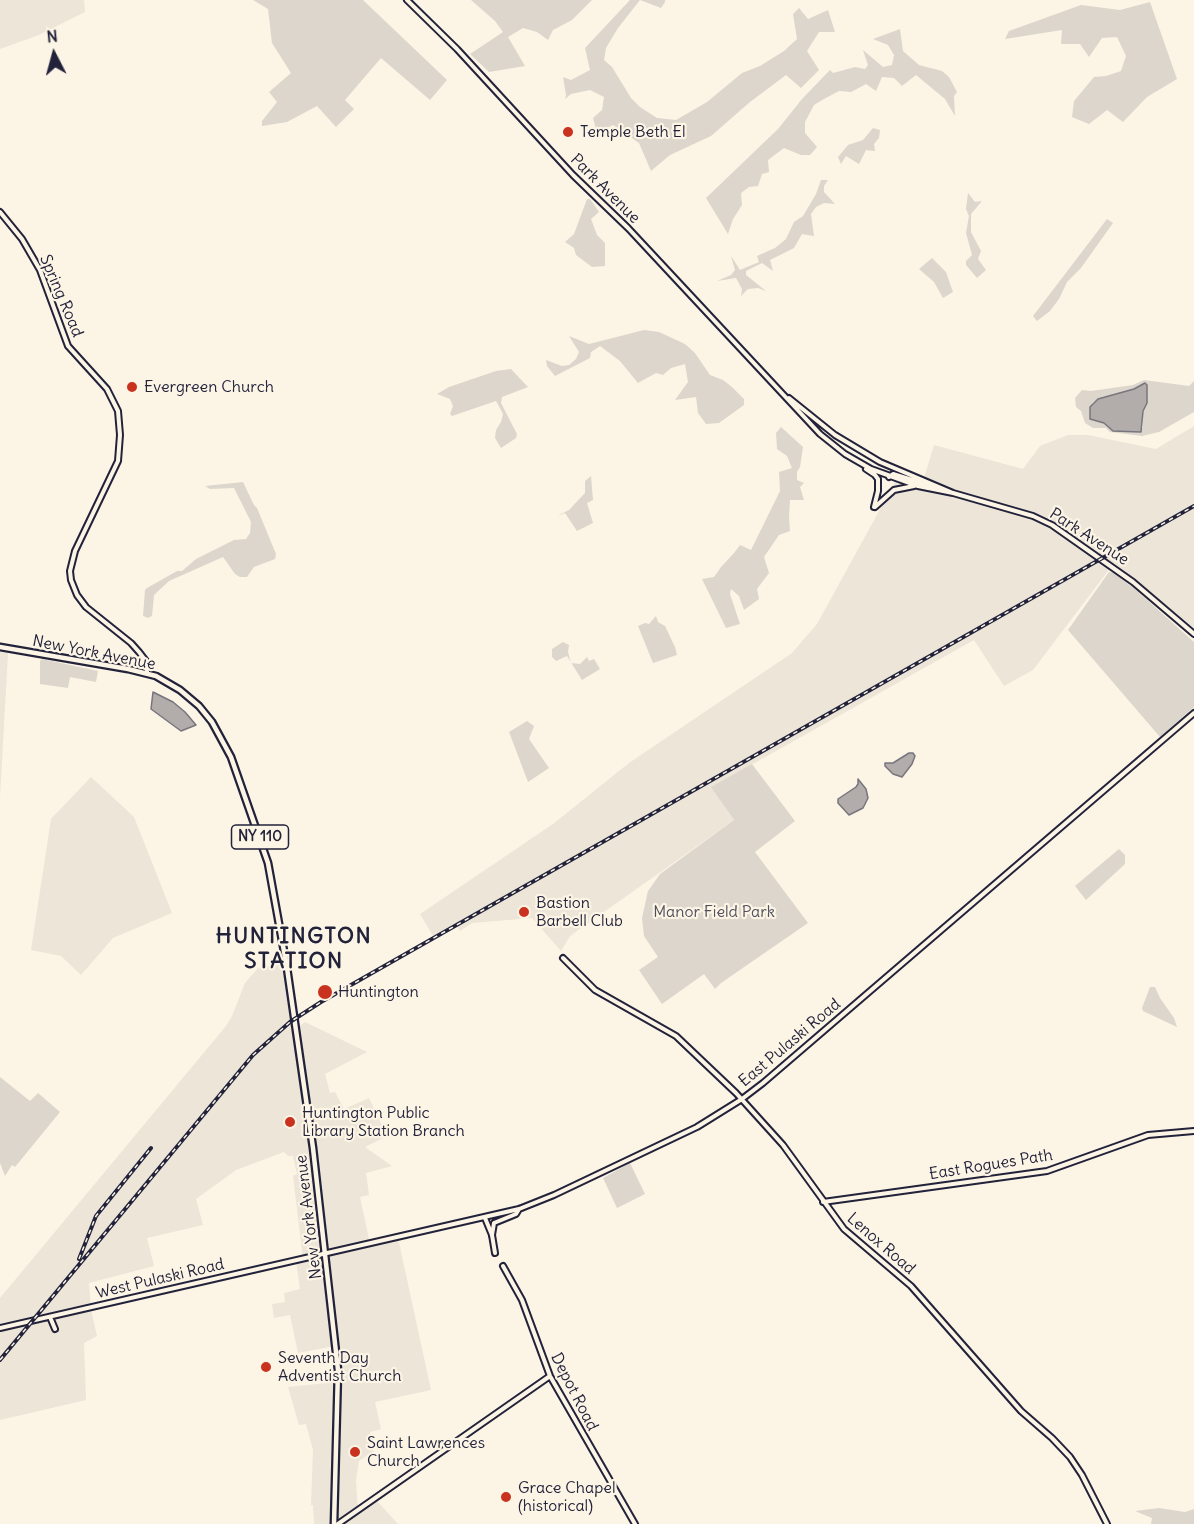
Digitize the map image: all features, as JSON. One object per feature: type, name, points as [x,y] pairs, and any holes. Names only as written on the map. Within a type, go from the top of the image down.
[{"type":"main road","name":"Park Avenue","points":[[407,0],[457,50],[573,175],[628,228],[820,434],[856,461],[889,477],[1033,516],[1052,525],[1133,582],[1194,634]]},
{"type":"main road","name":"Spring Road","points":[[0,212],[22,238],[40,270],[68,346],[107,388],[118,411],[120,435],[118,461],[75,551],[70,571],[77,595],[90,611],[131,643],[146,661],[147,672]]},
{"type":"main road","name":"Park Avenue","points":[[786,396],[835,435],[880,462],[953,493]]},
{"type":"main road","points":[[820,434],[819,430],[822,428],[835,435]]},
{"type":"main road","points":[[856,461],[877,478],[878,486],[874,507],[894,490],[918,486]]},
{"type":"main road","points":[[880,462],[888,468],[889,477],[893,474],[945,489]]},
{"type":"main road","name":"New York Avenue","points":[[0,647],[147,672],[185,694],[199,706],[215,726],[231,757],[268,862],[287,968],[326,1254],[338,1370],[336,1524]]},
{"type":"main road","name":"East Pulaski Road","points":[[326,1254],[485,1218],[554,1196],[697,1127],[742,1099],[1194,713]]},
{"type":"main road","name":"Lenox Road","points":[[563,958],[595,990],[676,1036],[742,1099],[779,1140],[844,1229],[855,1241],[901,1276],[919,1294],[1021,1411],[1053,1438],[1070,1457],[1082,1475],[1107,1524]]},
{"type":"main road","name":"East Rogues Path","points":[[823,1202],[1047,1171],[1148,1135],[1194,1131]]},
{"type":"main road","points":[[492,1234],[494,1223],[516,1214],[519,1209]]},
{"type":"main road","points":[[485,1218],[492,1234],[495,1253]]},
{"type":"main road","name":"West Pulaski Road","points":[[0,1328],[326,1254]]},
{"type":"main road","name":"Depot Road","points":[[503,1266],[522,1300],[550,1376],[635,1524]]},
{"type":"main road","points":[[50,1317],[55,1329]]},
{"type":"main road","points":[[336,1524],[550,1376]]},
{"type":"shaded area","points":[[0,0],[84,0],[85,12],[39,35],[0,49]]},
{"type":"shaded area","points":[[1145,383],[1147,403],[1143,411],[1141,432],[1113,431],[1104,423],[1090,419],[1090,407],[1098,399],[1134,389]]},
{"type":"shaded area","points":[[1194,426],[1194,628],[1114,563],[1033,670],[1004,686],[974,640],[712,787],[734,820],[570,936],[561,951],[532,918],[472,923],[460,931],[456,923],[433,936],[420,914],[553,824],[629,763],[792,653],[817,624],[895,482],[921,488],[934,445],[1023,469],[1040,446],[1068,435],[1088,435],[1156,449]]},
{"type":"shaded area","points":[[0,652],[8,653],[0,797]]},
{"type":"shaded area","points":[[153,692],[173,702],[196,725],[181,731],[151,709]]},
{"type":"shaded area","points":[[909,753],[915,756],[902,777],[893,774],[885,766],[885,763],[893,763]]},
{"type":"shaded area","points":[[91,777],[134,817],[172,913],[113,938],[81,975],[61,956],[31,950],[51,819]]},
{"type":"shaded area","points":[[858,779],[866,789],[868,798],[863,808],[849,815],[838,803],[838,799],[856,787]]},
{"type":"shaded area","points":[[282,964],[292,1031],[305,1022],[367,1052],[325,1074],[330,1093],[335,1092],[344,1109],[369,1098],[387,1136],[365,1147],[392,1166],[366,1173],[369,1195],[360,1197],[370,1244],[398,1238],[431,1390],[375,1402],[381,1429],[370,1432],[374,1454],[359,1461],[356,1480],[358,1512],[376,1500],[398,1524],[314,1524],[313,1505],[311,1505],[313,1450],[306,1424],[299,1425],[288,1387],[337,1382],[335,1346],[298,1353],[290,1315],[274,1318],[272,1304],[285,1302],[284,1293],[300,1289],[296,1261],[303,1259],[293,1176],[297,1174],[293,1156],[288,1156],[284,1152],[236,1170],[196,1199],[203,1225],[147,1238],[154,1266],[89,1283],[91,1310],[97,1336],[84,1343],[86,1400],[0,1420],[0,1298],[226,1026],[245,983],[258,968]]},
{"type":"green space","points":[[253,0],[363,0],[447,80],[430,100],[381,58],[345,100],[354,109],[336,127],[317,106],[287,122],[262,126],[262,121],[277,102],[269,92],[291,73],[272,43],[268,9]]},
{"type":"green space","points":[[471,0],[592,0],[572,20],[553,30],[548,40],[537,32],[523,28],[508,37],[525,66],[489,72],[470,54],[503,32],[495,21]]},
{"type":"green space","points":[[630,0],[640,0],[606,48],[604,60],[612,67],[631,98],[657,118],[676,120],[707,102],[742,73],[760,66],[784,51],[797,39],[793,14],[799,8],[808,19],[828,10],[835,32],[819,32],[807,51],[819,70],[801,88],[786,75],[711,136],[670,155],[651,171],[639,143],[613,125],[597,133],[593,118],[602,110],[604,97],[590,90],[571,94],[565,99],[563,77],[571,80],[590,70],[585,48]]},
{"type":"green space","points":[[640,0],[665,0],[665,2],[661,8]]},
{"type":"green space","points":[[1150,2],[1177,79],[1147,97],[1123,122],[1107,110],[1089,124],[1072,117],[1074,101],[1094,77],[1121,71],[1126,56],[1117,37],[1102,38],[1089,57],[1080,44],[1061,44],[1062,30],[1005,39],[1009,31],[1081,5],[1120,10]]},
{"type":"green space","points":[[900,29],[903,51],[919,65],[942,71],[949,77],[957,92],[954,96],[955,116],[945,99],[916,75],[902,86],[894,78],[882,77],[876,91],[866,84],[851,92],[839,91],[814,105],[805,122],[805,133],[817,147],[810,155],[801,155],[784,148],[768,160],[769,172],[762,174],[758,186],[749,187],[741,193],[742,205],[733,219],[728,234],[706,198],[778,129],[802,99],[830,70],[833,73],[855,67],[865,69],[868,65],[863,50],[883,67],[892,65],[894,55],[888,45],[873,39]]},
{"type":"green space","points":[[873,128],[880,130],[879,138],[874,144],[875,151],[866,150],[859,164],[846,156],[841,164],[838,157],[848,145],[863,140]]},
{"type":"green space","points":[[821,180],[828,180],[824,186],[824,192],[835,204],[824,203],[816,207],[811,214],[814,236],[802,234],[794,248],[770,260],[773,271],[762,263],[746,271],[746,275],[766,291],[758,288],[748,289],[741,296],[742,289],[736,278],[717,281],[731,275],[735,270],[731,256],[740,270],[759,262],[757,256],[775,248],[786,239],[794,222],[803,216]]},
{"type":"green space","points":[[968,193],[975,202],[982,201],[971,214],[971,232],[981,251],[978,259],[986,270],[977,278],[966,265],[966,261],[972,255],[966,233],[969,216],[966,209]]},
{"type":"green space","points":[[587,199],[590,199],[599,212],[591,219],[597,235],[605,243],[605,266],[592,267],[576,255],[574,248],[565,242],[574,234]]},
{"type":"green space","points":[[1107,219],[1113,223],[1081,268],[1067,282],[1050,311],[1037,321],[1033,316]]},
{"type":"green space","points":[[932,258],[946,272],[953,292],[943,298],[934,282],[919,269]]},
{"type":"green space","points":[[644,330],[659,332],[685,344],[695,353],[710,375],[723,380],[744,399],[744,405],[719,423],[706,424],[698,413],[696,397],[675,400],[688,382],[685,364],[671,368],[663,375],[656,373],[638,383],[620,361],[600,346],[591,352],[590,358],[555,376],[547,366],[546,360],[562,366],[569,365],[576,359],[579,352],[569,336],[589,344]]},
{"type":"green space","points":[[511,369],[528,387],[502,397],[501,403],[517,434],[516,438],[501,448],[495,438],[503,414],[496,401],[452,416],[450,414],[453,406],[450,399],[437,394],[449,387],[496,371]]},
{"type":"green space","points":[[1144,380],[1189,386],[1194,381],[1194,412],[1159,432],[1142,436],[1110,432],[1106,428],[1093,428],[1085,423],[1081,411],[1076,407],[1075,398],[1082,390],[1091,391],[1133,385]],"holes":[[[1145,383],[1147,403],[1142,411],[1143,428],[1110,426],[1089,413],[1093,402],[1134,389]]]},
{"type":"green space","points":[[781,427],[803,447],[797,480],[804,483],[800,487],[804,500],[790,500],[790,531],[779,535],[764,557],[769,573],[757,589],[759,599],[744,610],[739,596],[731,589],[730,594],[740,624],[726,628],[702,579],[714,577],[740,545],[751,550],[780,491],[779,472],[792,468],[787,456],[777,449],[776,433]]},
{"type":"green space","points":[[591,476],[593,500],[587,503],[593,523],[577,531],[565,513],[557,516],[569,510],[585,493],[585,481]]},
{"type":"green space","points":[[243,482],[257,508],[276,554],[275,559],[254,567],[247,577],[240,577],[235,574],[223,557],[169,581],[154,595],[152,616],[148,618],[143,616],[147,588],[177,571],[182,571],[196,559],[234,540],[246,539],[250,533],[251,522],[234,488],[210,489],[205,486]]},
{"type":"green space","points":[[1109,572],[1114,573],[1137,591],[1194,642],[1194,707],[1160,737],[1068,630]]},
{"type":"green space","points":[[656,616],[658,622],[665,626],[677,655],[653,663],[638,626],[649,624]]},
{"type":"green space","points":[[563,642],[569,645],[568,652],[571,662],[567,656],[556,661],[552,657],[552,649]]},
{"type":"green space","points":[[587,657],[589,661],[594,659],[600,669],[582,680],[571,663],[580,664]]},
{"type":"green space","points":[[42,659],[98,671],[96,682],[70,677],[68,688],[40,684],[40,661]]},
{"type":"green space","points":[[527,721],[534,726],[529,739],[549,768],[528,782],[509,732]]},
{"type":"green space","name":"Manor Field Park","points":[[752,764],[795,821],[755,852],[808,923],[715,989],[704,974],[662,1004],[639,970],[658,957],[644,936],[642,918],[648,891],[660,874],[734,820],[711,787]]},
{"type":"green space","points":[[1119,849],[1125,855],[1125,864],[1086,900],[1075,886]]},
{"type":"green space","points":[[1150,987],[1155,987],[1177,1027],[1143,1011]]},
{"type":"green space","points":[[0,1077],[30,1101],[38,1093],[60,1112],[15,1167],[12,1165],[5,1176],[0,1163]]},
{"type":"green space","points":[[630,1163],[645,1194],[617,1208],[603,1178]]},
{"type":"green space","points":[[1159,1508],[1185,1512],[1194,1509],[1194,1524],[1151,1524],[1152,1518],[1135,1511]]},
{"type":"railway","points":[[0,1360],[253,1055],[290,1022],[321,1002],[1194,506]]},
{"type":"railway","points":[[79,1259],[96,1216],[151,1148]]},
{"type":"place","name":"Temple Beth El","points":[[568,132]]},
{"type":"place","name":"Evergreen Church","points":[[132,387]]},
{"type":"place","name":"Bastion Barbell Club","points":[[524,912]]},
{"type":"place","name":"Huntington","points":[[325,992]]},
{"type":"place","name":"Huntington Public Library Station Branch","points":[[290,1122]]},
{"type":"place","name":"Seventh Day Adventist Church","points":[[266,1367]]},
{"type":"place","name":"Saint Lawrences Church","points":[[355,1452]]},
{"type":"place","name":"Grace Chapel (historical)","points":[[506,1497]]},
{"type":"district","name":"HUNTINGTON STATION","points":[[294,950]]}]
